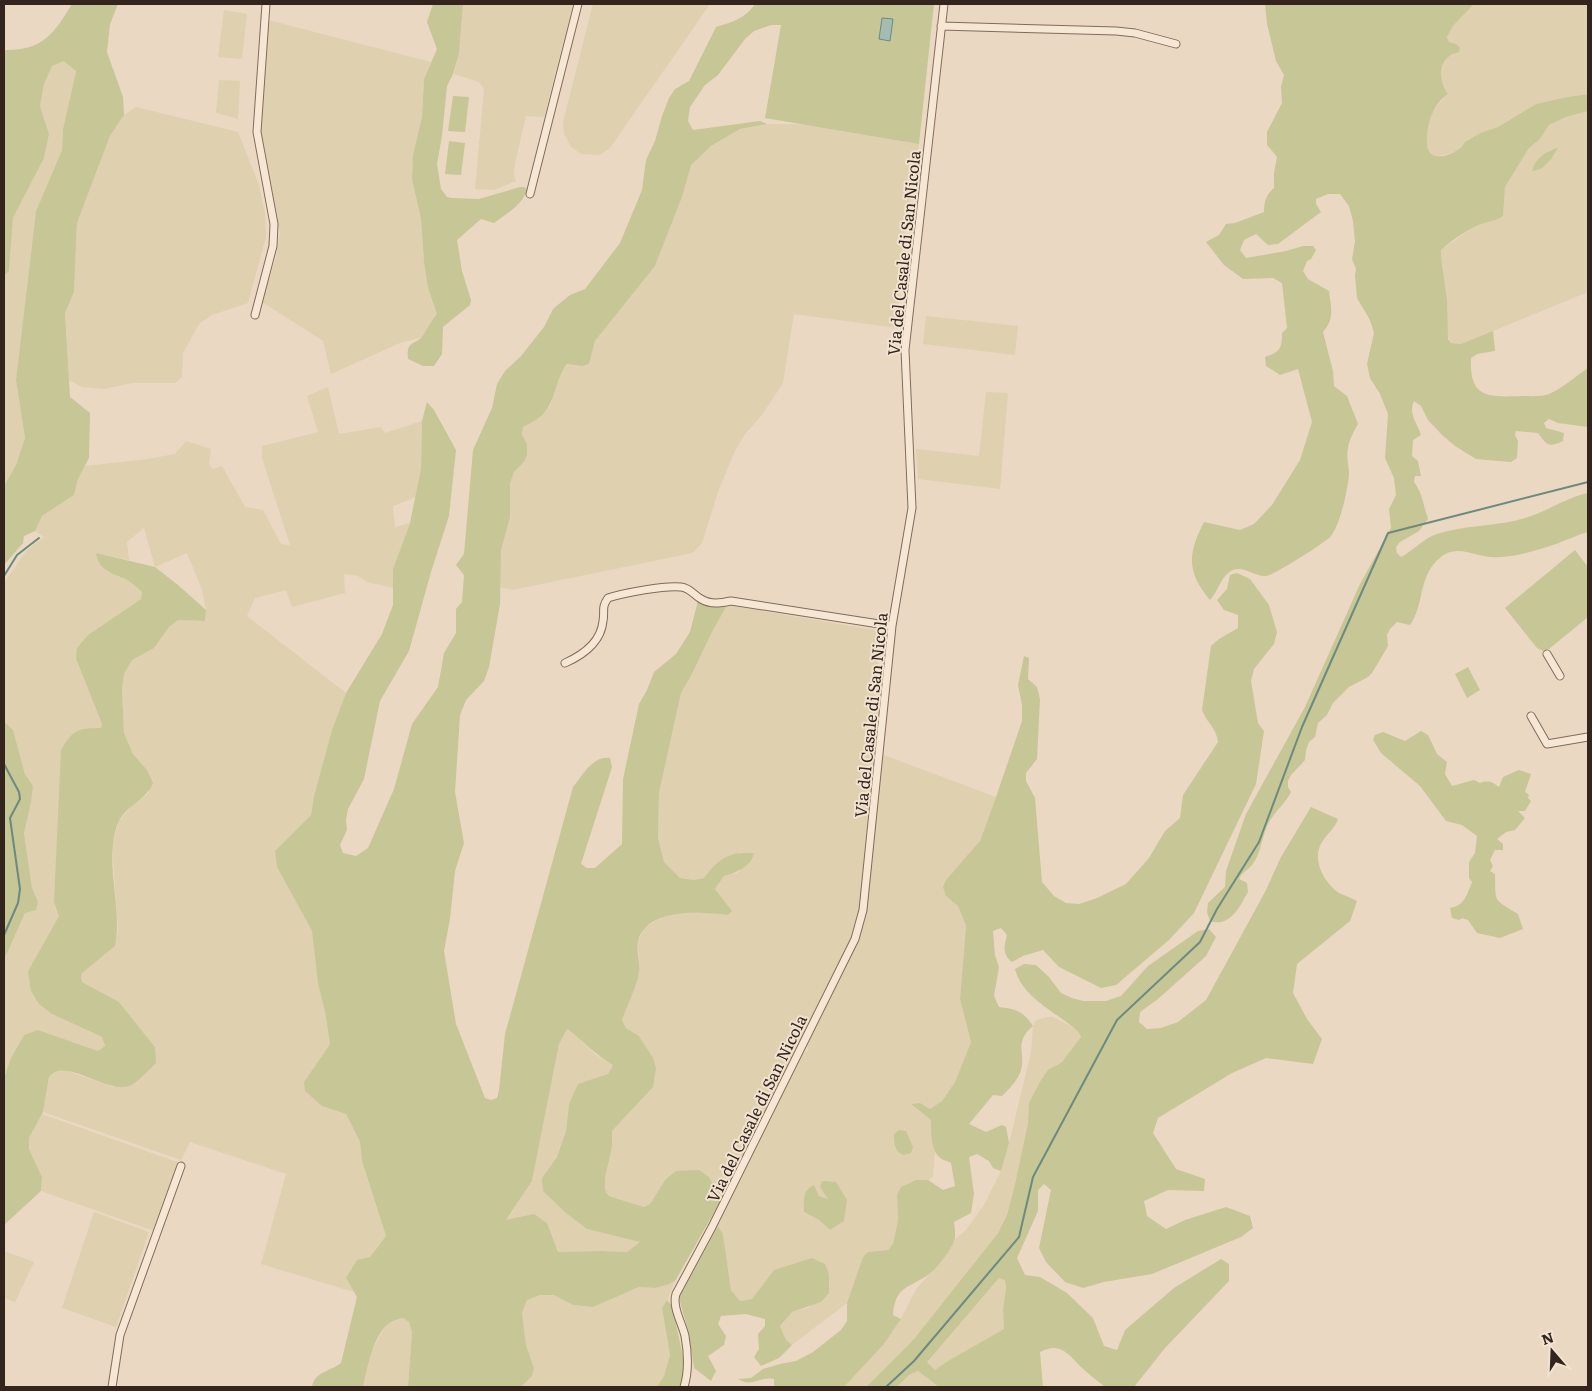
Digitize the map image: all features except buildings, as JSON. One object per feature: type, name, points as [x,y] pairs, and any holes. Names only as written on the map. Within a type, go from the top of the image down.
[{"type":"street","points":[[255,315],[273,246],[274,224],[257,132],[266,4]]},
{"type":"street","points":[[530,194],[578,4]]},
{"type":"street","name":"Via del Casale di San Nicola","points":[[684,1387],[688,1374],[688,1357],[685,1336],[675,1302],[676,1294],[712,1227],[855,939],[863,910],[892,626],[912,508],[905,350],[944,4]]},
{"type":"street","points":[[941,26],[1116,31],[1135,33],[1176,44]]},
{"type":"street","points":[[566,663],[580,656],[599,637],[604,620],[603,605],[608,598],[667,588],[683,587],[700,599],[711,603],[731,600],[892,626]]},
{"type":"street","points":[[1547,654],[1560,676]]},
{"type":"street","points":[[1531,716],[1547,744],[1588,737]]},
{"type":"street","points":[[112,1387],[120,1335],[181,1166]]},
{"type":"shaded area","points":[[72,4],[118,4],[110,24],[107,52],[123,97],[124,115],[110,136],[77,223],[74,292],[65,313],[70,397],[90,413],[89,458],[78,479],[74,495],[42,516],[35,531],[24,536],[23,543],[4,565],[4,486],[16,465],[25,438],[16,380],[36,211],[62,150],[63,129],[76,71],[64,61],[52,66],[44,84],[40,106],[49,134],[44,158],[13,218],[9,271],[4,276],[4,50],[17,50],[46,39]]},
{"type":"shaded area","points":[[433,4],[463,4],[459,54],[447,86],[437,164],[441,189],[447,197],[479,199],[520,187],[527,189],[522,200],[494,223],[481,219],[457,240],[462,271],[471,300],[470,305],[443,327],[442,354],[434,366],[423,366],[408,359],[409,348],[412,343],[421,338],[437,314],[428,288],[421,219],[412,179],[413,155],[422,117],[424,79],[437,49],[427,22]]},
{"type":"shaded area","points":[[463,4],[573,4],[544,117],[526,116],[515,163],[514,175],[516,181],[494,190],[475,189],[484,89],[479,82],[454,74],[459,54]]},
{"type":"shaded area","points":[[593,4],[710,4],[610,148],[600,155],[581,154],[571,147],[564,134],[563,122]]},
{"type":"shaded area","points":[[755,4],[934,4],[919,144],[765,118],[781,25],[771,25],[754,31],[745,39],[718,75],[705,85],[690,107],[688,121],[693,130],[760,121],[767,124],[740,129],[711,146],[691,165],[682,197],[655,266],[595,341],[589,364],[582,366],[567,364],[545,412],[523,427],[522,434],[527,444],[527,455],[524,462],[514,472],[510,484],[510,518],[501,550],[500,604],[489,667],[484,681],[466,700],[460,715],[455,792],[464,843],[455,871],[450,919],[444,951],[456,1024],[485,1098],[491,1100],[497,1098],[505,1034],[573,787],[593,763],[604,758],[610,758],[612,767],[581,864],[587,868],[595,868],[622,844],[623,779],[639,704],[654,672],[676,654],[690,632],[698,601],[711,607],[726,607],[681,693],[659,793],[658,838],[664,862],[680,878],[694,880],[704,878],[719,861],[738,853],[754,853],[753,858],[738,871],[724,876],[715,889],[732,911],[728,915],[704,913],[677,914],[652,922],[643,930],[637,949],[638,978],[622,1020],[626,1028],[639,1036],[653,1058],[656,1068],[653,1087],[612,1131],[612,1147],[605,1178],[605,1190],[609,1196],[644,1207],[650,1204],[665,1180],[676,1171],[699,1170],[709,1177],[721,1200],[675,1281],[655,1288],[639,1287],[593,1307],[573,1305],[554,1295],[540,1295],[527,1300],[522,1313],[526,1345],[534,1368],[532,1376],[521,1387],[408,1387],[412,1332],[409,1322],[403,1318],[388,1324],[378,1336],[371,1353],[363,1387],[312,1387],[313,1382],[319,1375],[341,1363],[357,1297],[346,1278],[357,1260],[370,1257],[386,1236],[362,1161],[360,1142],[346,1114],[322,1106],[305,1091],[304,1082],[330,1044],[325,1011],[318,984],[312,931],[277,867],[275,851],[311,815],[314,796],[332,730],[346,693],[382,634],[393,605],[393,569],[410,523],[421,469],[422,421],[427,402],[434,410],[456,450],[449,516],[409,651],[380,701],[364,779],[348,809],[347,830],[340,845],[343,853],[356,856],[368,848],[394,789],[412,724],[438,687],[444,653],[456,633],[456,609],[462,602],[464,575],[456,565],[464,554],[473,450],[492,408],[497,384],[505,371],[521,356],[544,327],[553,309],[570,295],[585,289],[620,243],[642,190],[646,160],[655,141],[669,98],[675,89],[689,81],[716,27],[738,19]],"holes":[[[567,1029],[613,1065],[608,1074],[578,1084],[569,1104],[566,1131],[557,1157],[542,1178],[543,1191],[566,1213],[587,1229],[640,1242],[627,1252],[558,1252],[547,1223],[534,1214],[506,1220],[532,1181],[559,1044]]]},
{"type":"shaded area","points":[[1265,4],[1474,4],[1453,26],[1447,37],[1449,42],[1456,44],[1460,48],[1459,52],[1447,58],[1442,66],[1442,81],[1448,94],[1435,107],[1431,116],[1427,137],[1428,147],[1432,154],[1437,156],[1448,155],[1454,152],[1463,146],[1465,142],[1480,133],[1498,127],[1536,104],[1588,94],[1588,111],[1566,117],[1549,125],[1540,139],[1529,148],[1505,187],[1503,216],[1481,224],[1460,235],[1441,250],[1441,257],[1447,300],[1448,339],[1451,343],[1461,344],[1493,331],[1495,351],[1477,354],[1471,358],[1473,381],[1477,388],[1483,393],[1490,395],[1543,396],[1559,389],[1588,368],[1588,427],[1558,423],[1549,419],[1544,423],[1546,428],[1564,433],[1563,441],[1551,445],[1546,443],[1538,433],[1516,431],[1515,435],[1518,441],[1517,458],[1511,462],[1476,459],[1442,435],[1428,420],[1421,406],[1414,401],[1412,410],[1421,435],[1413,440],[1412,456],[1418,461],[1421,476],[1415,476],[1414,482],[1421,495],[1428,519],[1419,531],[1400,542],[1396,547],[1397,553],[1401,557],[1437,534],[1520,520],[1573,497],[1588,493],[1588,532],[1556,544],[1514,555],[1491,557],[1457,551],[1449,552],[1433,565],[1425,579],[1417,611],[1410,625],[1397,622],[1390,629],[1387,635],[1388,646],[1372,673],[1349,687],[1333,703],[1327,715],[1318,723],[1315,737],[1309,742],[1306,750],[1305,760],[1288,781],[1288,787],[1291,792],[1268,824],[1255,861],[1239,879],[1247,883],[1248,892],[1229,919],[1217,922],[1210,921],[1207,912],[1208,903],[1225,887],[1226,871],[1246,814],[1305,707],[1360,584],[1391,528],[1389,509],[1396,495],[1394,478],[1385,458],[1388,414],[1380,394],[1370,378],[1367,364],[1374,333],[1370,320],[1357,298],[1356,269],[1352,259],[1355,242],[1353,221],[1349,206],[1340,194],[1328,194],[1316,199],[1316,204],[1321,212],[1278,244],[1268,245],[1256,234],[1244,240],[1240,250],[1246,258],[1303,246],[1313,246],[1316,250],[1311,259],[1307,261],[1303,271],[1308,279],[1329,291],[1331,317],[1323,332],[1333,371],[1334,386],[1347,396],[1358,424],[1352,436],[1347,455],[1349,474],[1340,516],[1334,531],[1327,540],[1279,570],[1266,576],[1241,569],[1229,572],[1210,600],[1202,590],[1193,571],[1192,562],[1195,543],[1204,522],[1240,530],[1254,524],[1272,505],[1300,460],[1312,422],[1298,369],[1280,375],[1266,366],[1265,357],[1279,349],[1282,333],[1287,328],[1282,283],[1273,278],[1243,279],[1224,265],[1206,242],[1219,235],[1226,224],[1235,223],[1264,212],[1266,199],[1274,188],[1277,157],[1267,145],[1267,132],[1282,103],[1281,87],[1284,75],[1276,61],[1267,24]]},
{"type":"shaded area","points":[[1474,4],[1588,4],[1588,94],[1536,104],[1498,127],[1480,133],[1466,141],[1456,152],[1437,156],[1428,150],[1426,139],[1433,110],[1448,94],[1443,88],[1443,63],[1446,58],[1454,54],[1447,37],[1453,26]]},
{"type":"shaded area","points":[[224,10],[247,14],[242,59],[218,57]]},
{"type":"shaded area","points":[[882,18],[893,19],[890,41],[879,39]]},
{"type":"shaded area","points":[[268,20],[431,62],[424,79],[422,117],[413,155],[412,179],[421,219],[428,288],[437,314],[423,337],[400,343],[331,374],[323,341],[262,302],[276,257],[280,233],[262,152],[260,130]]},
{"type":"shaded area","points":[[64,61],[76,70],[63,129],[62,150],[36,211],[16,380],[25,438],[16,465],[4,486],[4,276],[9,271],[13,218],[44,158],[49,134],[40,106],[44,84],[52,66]]},
{"type":"shaded area","points":[[219,80],[240,81],[238,119],[216,113]]},
{"type":"shaded area","points":[[453,96],[469,97],[465,132],[448,131]]},
{"type":"shaded area","points":[[136,107],[238,132],[259,185],[265,214],[266,237],[248,303],[212,315],[199,324],[183,353],[182,377],[175,383],[133,383],[104,389],[82,387],[69,380],[65,312],[74,292],[77,223],[110,136],[124,115]]},
{"type":"shaded area","points":[[1588,111],[1588,292],[1461,344],[1451,343],[1447,334],[1447,300],[1441,250],[1468,231],[1503,216],[1505,187],[1529,148],[1540,139],[1549,125],[1566,117]],"holes":[[[1557,147],[1547,165],[1535,171],[1533,167],[1550,150]]]},
{"type":"shaded area","points":[[767,124],[804,124],[919,144],[902,246],[897,328],[794,314],[783,383],[762,415],[745,434],[735,451],[719,489],[702,543],[693,553],[512,590],[500,587],[501,550],[510,518],[510,485],[514,472],[524,462],[527,444],[522,434],[523,427],[541,416],[550,406],[562,371],[568,364],[582,366],[589,364],[595,341],[655,266],[682,197],[690,165],[711,146],[740,129]]},
{"type":"shaded area","points":[[449,141],[465,143],[461,175],[445,174]]},
{"type":"shaded area","points":[[1558,147],[1545,166],[1532,171],[1533,166],[1542,156]]},
{"type":"shaded area","points":[[926,316],[1018,326],[1015,355],[923,344]]},
{"type":"shaded area","points":[[328,387],[339,434],[381,427],[385,433],[422,421],[421,469],[416,497],[393,506],[395,527],[410,523],[393,569],[393,588],[367,582],[358,576],[344,574],[345,593],[292,607],[286,590],[255,598],[247,616],[346,693],[332,731],[314,796],[311,815],[275,851],[277,867],[312,931],[318,984],[325,1011],[330,1044],[304,1082],[322,1106],[346,1114],[360,1142],[362,1161],[386,1236],[370,1257],[346,1278],[354,1292],[261,1264],[286,1174],[190,1142],[181,1160],[43,1112],[49,1077],[52,1072],[62,1069],[113,1087],[155,1047],[119,1002],[82,982],[81,974],[115,946],[118,930],[112,844],[119,821],[131,807],[149,793],[147,770],[133,754],[124,733],[122,690],[124,674],[132,660],[154,648],[169,627],[178,620],[205,621],[206,610],[202,590],[187,553],[155,567],[144,528],[127,542],[129,560],[96,553],[106,571],[130,581],[142,592],[141,599],[88,635],[76,660],[102,724],[54,902],[59,916],[28,971],[52,1014],[102,1037],[105,1046],[98,1051],[38,1030],[24,1035],[11,1058],[4,1078],[4,960],[25,913],[38,902],[32,888],[24,833],[33,786],[25,774],[13,730],[4,721],[4,583],[26,551],[44,537],[35,531],[42,516],[74,495],[78,479],[85,466],[175,454],[186,441],[211,449],[209,464],[213,469],[222,466],[245,507],[263,510],[281,544],[290,545],[262,458],[262,446],[318,432],[307,396]]},
{"type":"shaded area","points":[[986,392],[1008,393],[1000,489],[918,479],[916,449],[979,456]]},
{"type":"shaded area","points":[[1575,550],[1588,567],[1588,617],[1549,649],[1543,651],[1537,648],[1505,608]]},
{"type":"shaded area","points":[[96,553],[155,567],[206,610],[205,621],[178,620],[169,627],[154,648],[132,660],[124,674],[122,690],[124,733],[133,754],[147,770],[153,783],[146,794],[121,817],[114,838],[112,853],[117,915],[115,946],[81,974],[82,982],[119,1002],[155,1047],[156,1063],[129,1086],[109,1085],[65,1071],[56,1072],[49,1077],[43,1112],[29,1138],[29,1149],[42,1177],[41,1191],[4,1225],[4,1078],[11,1058],[24,1035],[38,1030],[98,1051],[105,1046],[102,1037],[52,1014],[39,1004],[31,991],[28,971],[59,916],[54,902],[61,750],[76,731],[101,728],[102,724],[76,659],[77,648],[88,635],[141,599],[142,592],[129,581],[104,569],[100,565]]},
{"type":"shaded area","points":[[1237,573],[1250,579],[1269,605],[1277,632],[1274,644],[1254,669],[1251,681],[1258,723],[1264,731],[1256,784],[1194,913],[1169,940],[1116,985],[1101,988],[1059,967],[1043,950],[1023,956],[1012,962],[1005,950],[1007,935],[1001,928],[993,931],[995,955],[999,967],[994,996],[999,1007],[1019,1012],[1033,1026],[1023,1038],[1021,1048],[1022,1064],[1016,1081],[1002,1096],[993,1095],[969,1124],[986,1132],[1002,1125],[1006,1127],[1009,1143],[1001,1171],[993,1168],[989,1161],[977,1154],[969,1157],[974,1194],[971,1213],[954,1222],[954,1241],[936,1268],[900,1293],[894,1305],[893,1315],[901,1319],[884,1344],[844,1387],[774,1387],[774,1379],[748,1382],[738,1379],[751,1378],[763,1369],[796,1361],[813,1352],[841,1330],[847,1321],[847,1303],[863,1257],[868,1252],[888,1250],[893,1244],[898,1220],[897,1194],[901,1187],[916,1180],[928,1180],[943,1190],[955,1186],[951,1163],[940,1158],[934,1149],[931,1120],[911,1104],[920,1103],[930,1109],[942,1101],[955,1082],[971,1042],[960,999],[966,926],[958,906],[946,896],[943,887],[946,880],[980,841],[996,797],[1022,721],[1022,705],[1018,685],[1024,656],[1029,658],[1028,679],[1037,687],[1040,699],[1037,759],[1026,773],[1026,781],[1035,798],[1042,882],[1054,896],[1066,903],[1079,904],[1097,898],[1126,884],[1149,858],[1165,831],[1180,818],[1183,795],[1218,742],[1215,732],[1202,710],[1211,646],[1238,628],[1238,615],[1224,610],[1217,600],[1227,589],[1230,575]]},
{"type":"shaded area","points":[[732,606],[881,631],[874,699],[878,709],[859,909],[851,939],[721,1200],[709,1177],[665,1180],[650,1204],[644,1207],[609,1196],[605,1190],[605,1178],[612,1147],[612,1131],[653,1087],[653,1058],[639,1036],[626,1028],[622,1020],[639,973],[638,941],[644,928],[666,915],[703,912],[728,915],[724,901],[715,889],[724,876],[737,873],[753,858],[754,853],[741,852],[710,870],[704,878],[694,880],[680,878],[664,863],[658,838],[659,793],[681,693],[726,607]]},
{"type":"shaded area","points":[[1468,667],[1480,690],[1467,698],[1455,674]]},
{"type":"shaded area","points":[[4,721],[13,730],[25,774],[33,786],[24,833],[32,888],[38,902],[36,910],[25,913],[4,960]]},
{"type":"shaded area","points":[[1421,731],[1428,735],[1437,754],[1447,762],[1445,774],[1452,786],[1474,780],[1480,783],[1490,782],[1499,787],[1503,777],[1519,770],[1531,774],[1525,792],[1529,795],[1528,798],[1531,801],[1525,811],[1518,811],[1525,818],[1515,830],[1506,832],[1497,839],[1503,844],[1503,850],[1495,850],[1490,860],[1493,866],[1490,871],[1495,874],[1497,899],[1518,914],[1523,929],[1500,938],[1477,933],[1468,920],[1452,918],[1450,908],[1462,902],[1472,882],[1469,878],[1469,862],[1475,853],[1477,836],[1462,825],[1446,821],[1420,786],[1381,753],[1373,740],[1375,735],[1383,732],[1405,741]]},
{"type":"shaded area","points":[[881,754],[996,797],[980,841],[946,896],[958,906],[966,926],[960,999],[971,1042],[955,1082],[942,1101],[930,1109],[920,1103],[912,1105],[931,1120],[932,1141],[935,1150],[933,1177],[928,1180],[916,1180],[897,1193],[898,1220],[893,1244],[888,1250],[868,1252],[863,1257],[847,1303],[792,1345],[786,1340],[780,1326],[792,1312],[811,1307],[774,1270],[752,1299],[740,1301],[731,1290],[723,1234],[718,1226],[803,1053],[808,1051],[807,1041],[860,932]],"holes":[[[814,1185],[819,1196],[828,1199],[830,1230],[819,1220],[804,1212]]]},
{"type":"shaded area","points":[[1311,807],[1338,819],[1322,842],[1318,856],[1319,863],[1324,877],[1334,889],[1357,901],[1350,921],[1297,964],[1293,993],[1307,1019],[1322,1039],[1313,1064],[1266,1058],[1232,1073],[1158,1118],[1153,1133],[1176,1169],[1205,1179],[1204,1191],[1168,1190],[1144,1201],[1147,1216],[1166,1229],[1185,1220],[1226,1207],[1250,1216],[1253,1228],[1241,1237],[1152,1274],[1104,1282],[1083,1288],[1065,1282],[1046,1262],[1039,1248],[1051,1190],[1044,1184],[1038,1190],[1038,1211],[1017,1258],[1025,1275],[1040,1277],[1067,1293],[1093,1318],[1104,1346],[1117,1350],[1125,1330],[1174,1288],[1221,1259],[1229,1264],[1229,1281],[1165,1348],[1134,1387],[1105,1387],[1063,1350],[1053,1348],[1040,1352],[1043,1387],[939,1387],[918,1371],[909,1375],[897,1387],[866,1387],[914,1339],[998,1233],[1007,1215],[1015,1184],[1028,1123],[1029,1103],[1048,1070],[1062,1062],[1081,1037],[1074,1028],[1042,1005],[1028,992],[1018,978],[1015,969],[1024,964],[1036,965],[1049,977],[1061,993],[1083,1001],[1106,1001],[1121,996],[1148,966],[1198,931],[1209,929],[1216,937],[1206,956],[1158,999],[1140,1012],[1139,1022],[1147,1029],[1161,1028],[1178,1022],[1206,1000],[1265,892],[1281,857]],"holes":[[[999,1278],[1005,1280],[1004,1329],[935,1370],[927,1362]]]},
{"type":"shaded area","points":[[1053,1017],[1076,1029],[1081,1037],[1062,1062],[1057,1064],[1029,1103],[1028,1123],[1015,1184],[1007,1215],[998,1233],[914,1339],[866,1387],[844,1387],[884,1344],[901,1319],[916,1289],[943,1260],[955,1239],[965,1231],[984,1205],[1001,1171],[1009,1143],[1031,1053],[1033,1026],[1036,1020]]},
{"type":"shaded area","points":[[566,1029],[580,1039],[596,1055],[613,1065],[608,1074],[569,1104],[566,1131],[557,1157],[542,1178],[587,1229],[641,1242],[627,1252],[558,1252],[547,1223],[506,1221],[532,1181],[559,1044]]},
{"type":"shaded area","points":[[42,1114],[180,1163],[154,1231],[41,1191],[42,1177],[29,1149],[29,1138]]},
{"type":"shaded area","points":[[899,1130],[906,1131],[913,1147],[911,1153],[903,1155],[896,1149],[894,1134]]},
{"type":"shaded area","points":[[822,1181],[836,1182],[847,1200],[844,1221],[830,1230],[819,1220],[804,1212],[804,1200],[810,1187],[814,1185],[819,1196],[828,1199],[820,1187]]},
{"type":"shaded area","points":[[94,1212],[149,1232],[116,1327],[62,1308]]},
{"type":"shaded area","points":[[718,1226],[723,1234],[731,1290],[740,1301],[752,1299],[774,1270],[812,1258],[825,1264],[829,1274],[829,1293],[821,1302],[792,1312],[780,1326],[786,1340],[792,1345],[779,1358],[761,1366],[754,1357],[759,1349],[758,1334],[765,1326],[765,1319],[746,1314],[721,1316],[718,1324],[726,1336],[724,1345],[708,1356],[716,1371],[711,1381],[694,1368],[689,1334],[679,1298]]},
{"type":"shaded area","points":[[4,1251],[34,1262],[15,1302],[4,1298]]},
{"type":"shaded area","points":[[999,1278],[1005,1280],[1006,1288],[1003,1309],[1005,1329],[948,1361],[936,1370],[926,1362]]},
{"type":"shaded area","points":[[675,1281],[662,1308],[670,1355],[664,1376],[657,1387],[521,1387],[532,1376],[534,1368],[526,1345],[522,1313],[527,1300],[540,1295],[555,1295],[573,1305],[593,1307],[639,1287],[655,1288]]},
{"type":"shaded area","points":[[667,1300],[672,1306],[685,1366],[681,1387],[657,1387],[664,1376],[670,1355],[662,1308]]},
{"type":"shaded area","points":[[403,1318],[409,1322],[412,1332],[408,1387],[363,1387],[368,1359],[380,1335],[387,1324]]},
{"type":"shaded area","points":[[918,1371],[939,1387],[897,1387],[909,1375]]},
{"type":"waterway","points":[[886,1387],[914,1361],[1019,1237],[1033,1177],[1117,1020],[1200,942],[1217,909],[1259,842],[1302,727],[1388,533],[1588,482]]},
{"type":"waterway","points":[[4,576],[17,555],[39,538]]},
{"type":"waterway","points":[[4,764],[19,792],[20,799],[10,818],[20,889],[18,903],[4,935]]}]
